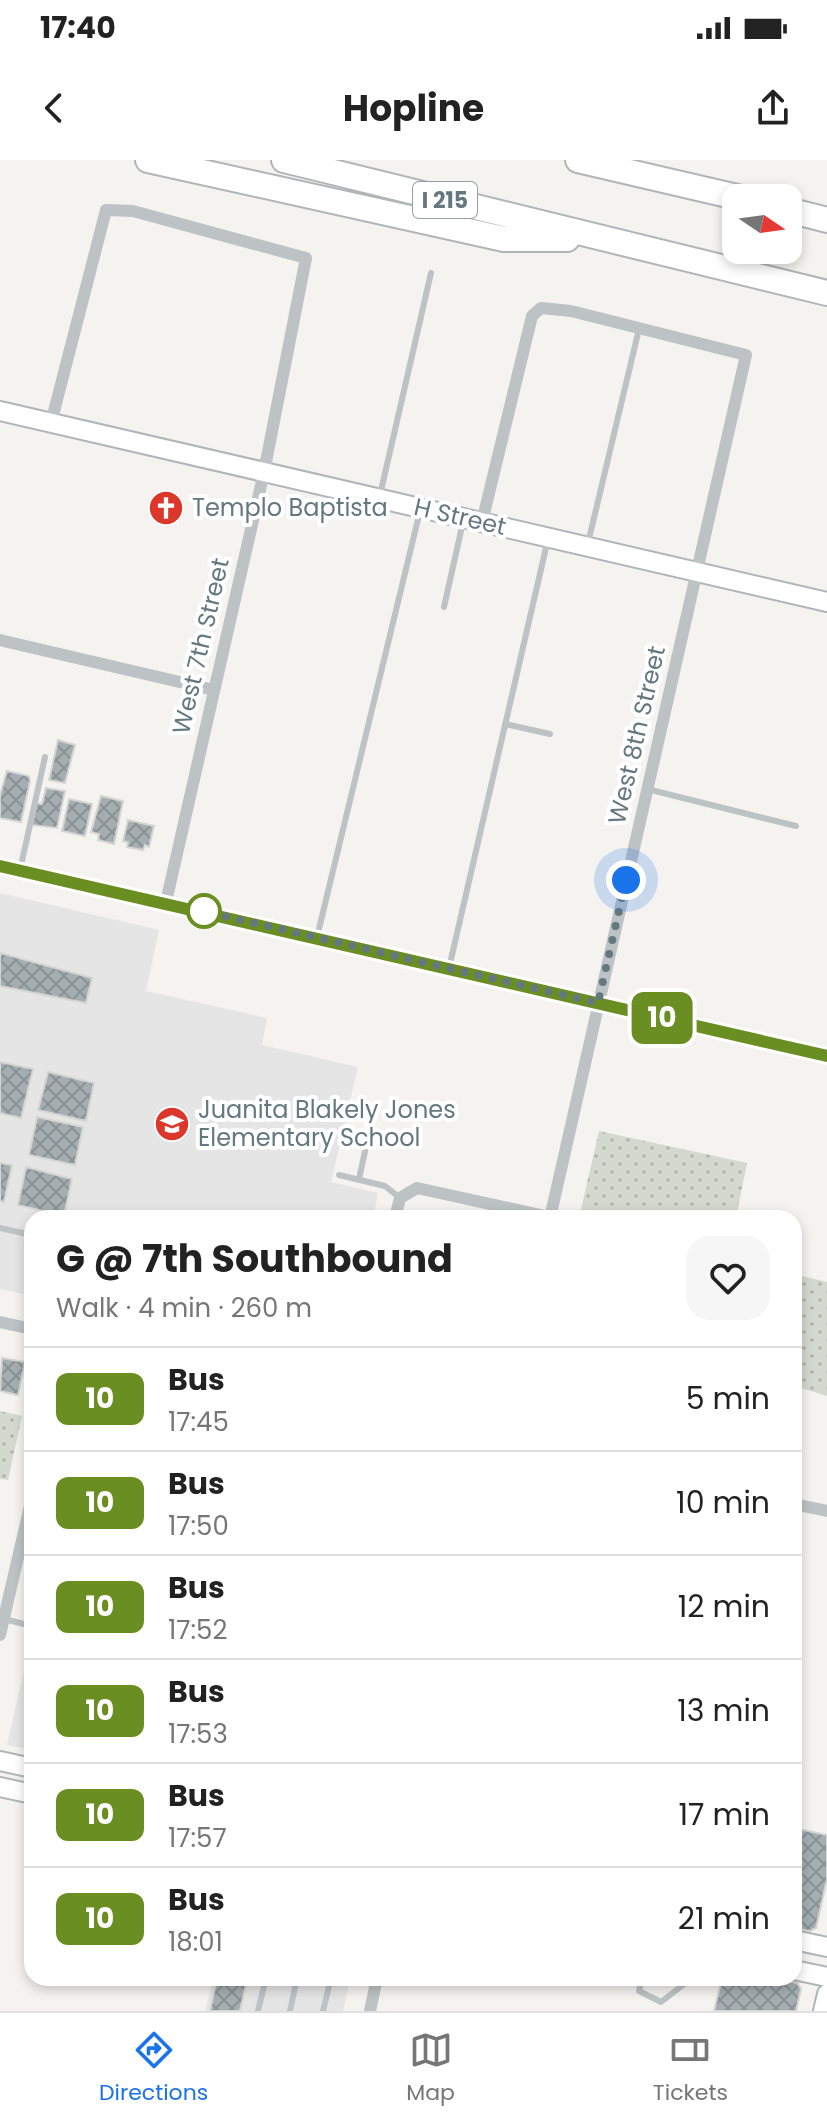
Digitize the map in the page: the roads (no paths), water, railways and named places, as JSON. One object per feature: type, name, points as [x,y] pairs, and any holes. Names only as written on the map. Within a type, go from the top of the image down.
[{"type":"highway","points":[[148,160],[504,239],[605,239]]},
{"type":"highway","name":"I 215","points":[[284,160],[827,293]]},
{"type":"highway","points":[[578,160],[722,193]]},
{"type":"highway","points":[[642,160],[686,184]]},
{"type":"highway","points":[[802,214],[827,220]]},
{"type":"street","name":"West 7th Street","points":[[51,423],[106,210],[133,211],[306,258],[264,472],[166,902]]},
{"type":"street","points":[[473,520],[532,316],[541,308],[555,308],[639,329]]},
{"type":"street","name":"West 8th Street","points":[[552,1210],[746,355],[639,329]]},
{"type":"street","name":"H Street","points":[[0,411],[827,602]]},
{"type":"street","points":[[0,640],[214,690]]},
{"type":"street","points":[[0,866],[827,1056]]},
{"type":"street","points":[[397,1210],[400,1198],[417,1188],[515,1210]]},
{"type":"street","points":[[0,1322],[24,1327]]},
{"type":"street","points":[[802,1506],[827,1511]]},
{"type":"street","points":[[0,1635],[24,1548]]},
{"type":"street","points":[[0,1761],[24,1766]]},
{"type":"street","points":[[0,1787],[24,1792]]},
{"type":"street","points":[[802,1942],[827,1947]]},
{"type":"street","points":[[802,1972],[827,1977]]},
{"type":"street","points":[[370,2011],[376,1986]]},
{"type":"street","points":[[823,2011],[827,1994]]},
{"type":"lane","points":[[379,498],[431,273]]},
{"type":"lane","points":[[587,546],[639,329]]},
{"type":"lane","points":[[317,937],[421,508]]},
{"type":"lane","points":[[444,607],[473,520]]},
{"type":"lane","points":[[449,968],[549,537]]},
{"type":"lane","points":[[505,724],[550,734]]},
{"type":"lane","points":[[20,870],[45,757]]},
{"type":"lane","points":[[647,789],[796,826]]},
{"type":"lane","points":[[359,1179],[374,1110]]},
{"type":"lane","points":[[339,1175],[385,1186],[400,1198]]},
{"type":"lane","points":[[0,1228],[24,1233]]},
{"type":"lane","points":[[4,1619],[24,1624]]},
{"type":"lane","points":[[258,2011],[264,1986]]},
{"type":"lane","points":[[290,2011],[295,1986]]},
{"type":"lane","points":[[323,2011],[329,1986]]},
{"type":"lane","points":[[640,1986],[639,1991],[661,2002],[682,1986]]},
{"type":"place","name":"Templo Baptista","points":[[166,508]]},
{"type":"place","name":"Juanita Blakely Jones Elementary School","points":[[172,1124]]}]
